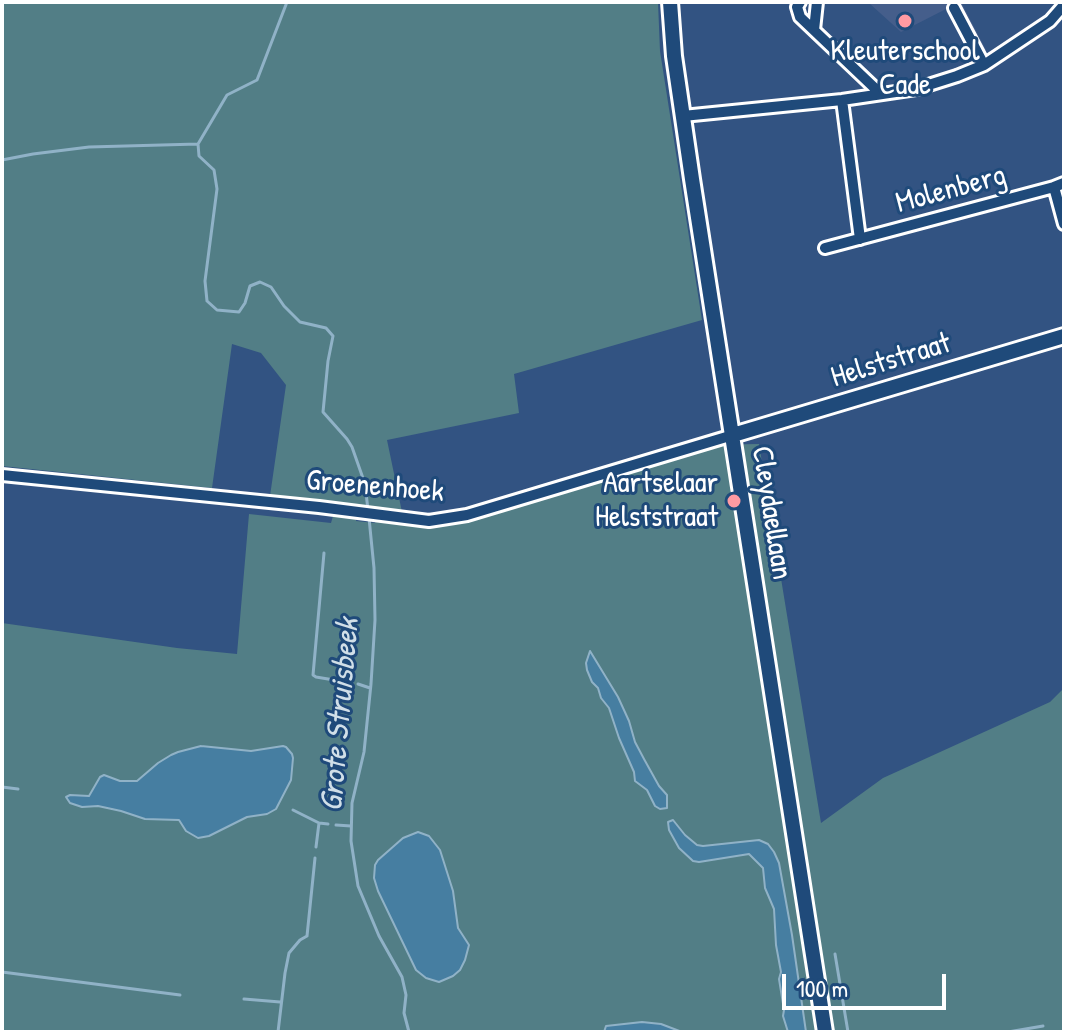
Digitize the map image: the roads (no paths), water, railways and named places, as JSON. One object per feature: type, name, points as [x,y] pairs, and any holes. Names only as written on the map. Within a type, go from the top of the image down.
[{"type":"street","name":"Cleydaellaan","points":[[670,2],[683,116],[825,1032]]},
{"type":"street","points":[[800,2],[797,7],[800,17],[880,93]]},
{"type":"street","points":[[814,30],[817,2]]},
{"type":"street","points":[[683,116],[842,100],[916,89],[984,65],[1050,21],[1064,5]]},
{"type":"street","points":[[954,8],[984,65]]},
{"type":"street","name":"Molenberg","points":[[842,100],[860,239]]},
{"type":"street","name":"Molenberg","points":[[825,248],[1059,185],[1064,224]]},
{"type":"street","name":"Helststraat","points":[[733,435],[1064,336]]},
{"type":"street","name":"Groenenhoek","points":[[2,475],[429,521],[453,519],[733,435]]},
{"type":"waterway","name":"Grote Struisbeek","points":[[287,2],[257,80],[227,95],[198,144],[199,156],[214,170],[217,189],[205,281],[207,301],[217,310],[239,312],[250,286],[260,282],[271,287],[300,322],[326,328],[333,336],[323,412],[352,447],[365,484],[368,510]]},
{"type":"waterway","points":[[2,160],[89,147],[198,144]]},
{"type":"waterway","name":"Grote Struisbeek","points":[[369,518],[375,620],[364,752],[352,803],[351,841],[358,886],[379,936],[402,977],[406,995],[404,1013],[409,1032]]},
{"type":"waterway","points":[[324,553],[313,675],[352,683]]},
{"type":"waterway","points":[[358,684],[370,688]]},
{"type":"waterway","points":[[2,787],[18,789]]},
{"type":"waterway","points":[[293,810],[319,823],[328,824]]},
{"type":"waterway","points":[[316,847],[319,823]]},
{"type":"waterway","points":[[336,825],[351,826]]},
{"type":"waterway","points":[[278,1032],[289,953],[307,936],[315,858]]},
{"type":"waterway","points":[[835,954],[848,1032]]},
{"type":"waterway","points":[[2,972],[180,995]]},
{"type":"waterway","points":[[244,999],[280,1002]]},
{"type":"waterway","points":[[1008,1032],[1043,1026]]},
{"type":"place","name":"Kleuterschool Cade","points":[[905,21]]},
{"type":"place","name":"Aartselaar Helststraat","points":[[734,501]]}]
